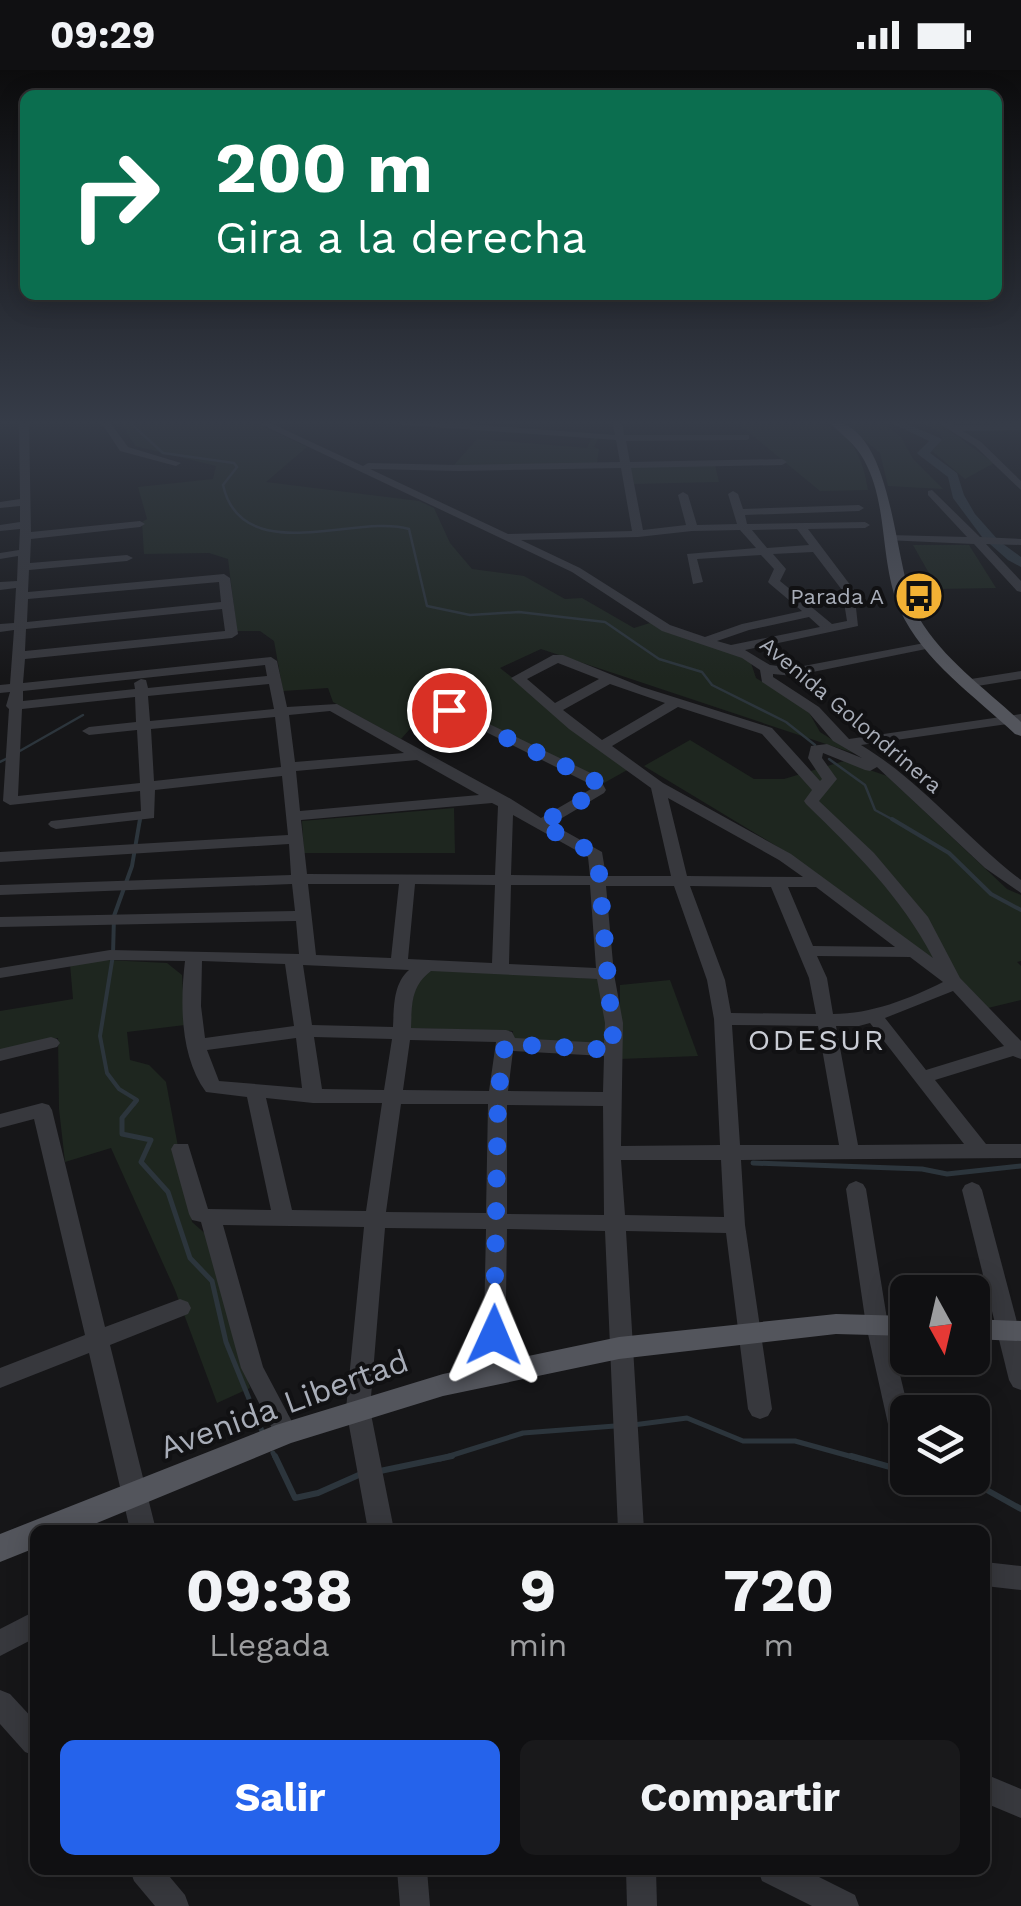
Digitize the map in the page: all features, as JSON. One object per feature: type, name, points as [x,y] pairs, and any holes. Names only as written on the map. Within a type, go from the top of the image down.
[{"type":"main road","points":[[883,507],[903,598],[931,644],[1017,723]]},
{"type":"main road","name":"Avenida Libertad","points":[[60,1525],[286,1433],[358,1409],[494,1373],[619,1348],[800,1328],[890,1325]]},
{"type":"main road","points":[[0,1548],[30,1537]]},
{"type":"street","points":[[26,507],[17,656],[7,688],[13,706],[6,723],[10,801],[418,756]]},
{"type":"street","name":"Avenida Golondrinera","points":[[441,507],[503,537],[585,557],[655,622],[747,655],[766,669],[767,679],[814,710],[832,733],[890,772],[990,865],[1021,888]]},
{"type":"street","points":[[633,507],[638,534]]},
{"type":"street","points":[[686,507],[692,528]]},
{"type":"street","points":[[737,507],[743,527],[780,568],[774,582],[830,628]]},
{"type":"street","points":[[944,507],[1021,588]]},
{"type":"street","points":[[738,512],[859,508]]},
{"type":"street","points":[[0,528],[26,531],[140,524]]},
{"type":"street","points":[[730,650],[854,624],[848,590],[800,526]]},
{"type":"street","points":[[503,537],[585,557],[638,534],[692,528],[865,526]]},
{"type":"street","points":[[889,538],[1021,542]]},
{"type":"street","points":[[697,582],[690,556],[816,548]]},
{"type":"street","points":[[0,556],[25,552]]},
{"type":"street","points":[[24,567],[127,558]]},
{"type":"street","points":[[0,586],[22,590],[224,578],[232,634],[17,656]]},
{"type":"street","points":[[0,628],[228,605]]},
{"type":"street","points":[[704,642],[746,626],[811,613]]},
{"type":"street","points":[[766,669],[793,672],[931,644]]},
{"type":"street","points":[[820,790],[767,731],[609,679],[558,658],[518,678],[658,786],[786,857],[820,882],[955,983],[1020,1050],[921,1078]]},
{"type":"street","points":[[7,688],[271,661],[282,713],[297,839],[303,916],[304,1032],[313,1096]]},
{"type":"street","points":[[56,824],[150,815],[145,787],[140,673]]},
{"type":"street","points":[[971,683],[1021,675]]},
{"type":"street","points":[[13,706],[275,679]]},
{"type":"street","points":[[554,709],[609,679]]},
{"type":"street","points":[[602,746],[677,702]]},
{"type":"street","points":[[89,732],[332,707],[596,855],[605,974],[614,1024],[612,1153],[631,1525]]},
{"type":"street","points":[[449,710],[594,780],[600,790],[540,824]]},
{"type":"street","points":[[848,743],[1017,723]]},
{"type":"street","points":[[890,772],[822,747],[815,751],[815,758],[830,779],[812,798],[813,805],[868,856],[922,921],[955,983]]},
{"type":"street","points":[[658,786],[680,880],[716,980],[723,1019],[736,1225],[760,1409]]},
{"type":"street","points":[[294,816],[501,800]]},
{"type":"street","points":[[500,968],[504,879],[501,800]]},
{"type":"street","points":[[0,857],[297,839]]},
{"type":"street","points":[[0,890],[300,879],[820,882]]},
{"type":"street","points":[[400,963],[408,879]]},
{"type":"street","points":[[778,883],[818,978],[850,1153]]},
{"type":"street","points":[[0,922],[303,916]]},
{"type":"street","points":[[807,951],[912,952]]},
{"type":"street","points":[[0,972],[110,955],[301,959],[605,974]]},
{"type":"street","points":[[194,957],[190,996],[206,1082],[213,1087],[256,1094],[313,1096],[612,1099]]},
{"type":"street","points":[[380,1525],[358,1409],[375,1219],[402,1033],[403,999],[410,978],[429,964]]},
{"type":"street","points":[[723,1019],[824,1022],[874,1016],[955,983]]},
{"type":"street","points":[[874,1016],[981,1152]]},
{"type":"street","points":[[199,1045],[304,1032],[506,1036],[498,1095],[494,1373]]},
{"type":"street","points":[[0,1055],[50,1043]]},
{"type":"street","points":[[505,1044],[614,1050]]},
{"type":"street","points":[[256,1094],[283,1217]]},
{"type":"street","points":[[0,1121],[42,1110],[141,1525]]},
{"type":"street","points":[[182,1150],[199,1214],[210,1218],[736,1225]]},
{"type":"street","points":[[612,1153],[1021,1151]]},
{"type":"street","points":[[856,1189],[876,1325],[893,1395]]},
{"type":"street","points":[[972,1190],[1014,1331],[1021,1380]]},
{"type":"street","points":[[210,1218],[252,1368],[286,1433]]},
{"type":"street","points":[[0,1378],[180,1308]]},
{"type":"street","points":[[990,1575],[1021,1578]]},
{"type":"street","points":[[0,1643],[30,1627]]},
{"type":"street","points":[[0,1704],[30,1737]]},
{"type":"street","points":[[990,1790],[1021,1804]]},
{"type":"street","points":[[149,1875],[174,1906]]},
{"type":"street","points":[[412,1875],[415,1906]]},
{"type":"street","points":[[641,1875],[642,1906]]},
{"type":"street","points":[[783,1875],[844,1906]]},
{"type":"shaded area","points":[[144,507],[431,507],[450,543],[472,569],[524,576],[565,599],[582,598],[634,628],[653,622],[743,656],[751,663],[756,678],[807,709],[820,732],[853,753],[541,649],[500,668],[629,769],[604,783],[451,706],[417,721],[401,739],[333,702],[328,688],[283,691],[274,641],[260,631],[237,631],[228,559],[209,553],[144,554],[142,522],[147,519]]},
{"type":"shaded area","points":[[913,545],[969,545],[996,588],[938,589]]},
{"type":"shaded area","points":[[690,740],[754,779],[784,779],[844,761],[887,776],[1007,889],[1021,895],[1021,961],[1017,962],[1021,966],[1021,1000],[988,1008],[788,853],[644,766]]},
{"type":"shaded area","points":[[454,808],[455,853],[304,853],[302,821]]},
{"type":"shaded area","points":[[107,960],[167,963],[182,975],[185,1025],[127,1032],[130,1060],[149,1065],[166,1082],[192,1222],[209,1237],[250,1388],[217,1403],[175,1290],[111,1148],[65,1162],[59,1109],[58,1038],[0,1050],[0,1011],[73,999],[70,964]]},
{"type":"shaded area","points":[[430,969],[598,979],[607,1024],[605,1045],[513,1039],[513,1031],[408,1028],[416,980]]},
{"type":"shaded area","points":[[670,980],[698,1056],[620,1059],[620,985]]},
{"type":"waterway","points":[[233,507],[253,525],[276,532],[387,526],[409,529],[427,606],[470,615],[519,612],[605,622],[659,659],[702,672],[712,685],[786,722],[815,745]]},
{"type":"waterway","points":[[965,507],[995,543],[1021,563]]},
{"type":"waterway","points":[[18,752],[83,715]]},
{"type":"waterway","points":[[0,762],[10,757]]},
{"type":"waterway","points":[[829,759],[865,785],[875,810],[897,822]]},
{"type":"waterway","points":[[134,1104],[137,1100],[119,1089],[107,1073],[100,1036],[113,955],[114,916],[132,866],[140,819]]},
{"type":"waterway","points":[[892,819],[949,853],[991,894],[1021,910]]},
{"type":"waterway","points":[[136,1101],[122,1118],[122,1134],[151,1140],[141,1162],[168,1192],[190,1258],[212,1281],[226,1342],[262,1431]]},
{"type":"waterway","points":[[753,1163],[922,1169],[947,1174],[1021,1166]]},
{"type":"waterway","points":[[633,1425],[687,1418],[743,1441],[795,1441],[860,1459]]},
{"type":"waterway","points":[[445,1458],[523,1433],[615,1426]]},
{"type":"waterway","points":[[273,1453],[276,1459]]},
{"type":"waterway","points":[[275,1456],[295,1498],[318,1493],[361,1474]]},
{"type":"waterway","points":[[445,1458],[452,1456]]},
{"type":"waterway","points":[[851,1456],[890,1467]]},
{"type":"waterway","points":[[380,1471],[445,1458]]},
{"type":"waterway","points":[[440,1459],[445,1458]]},
{"type":"waterway","points":[[990,1492],[1021,1509]]},
{"type":"place","name":"Parada A","points":[[919,596]]},
{"type":"district","name":"ODESUR","points":[[817,1039]]},
{"type":"route","points":[[449,710],[594,780],[600,790],[540,824],[590,851],[598,861],[614,1050],[505,1044],[498,1095],[494,1335]]}]
